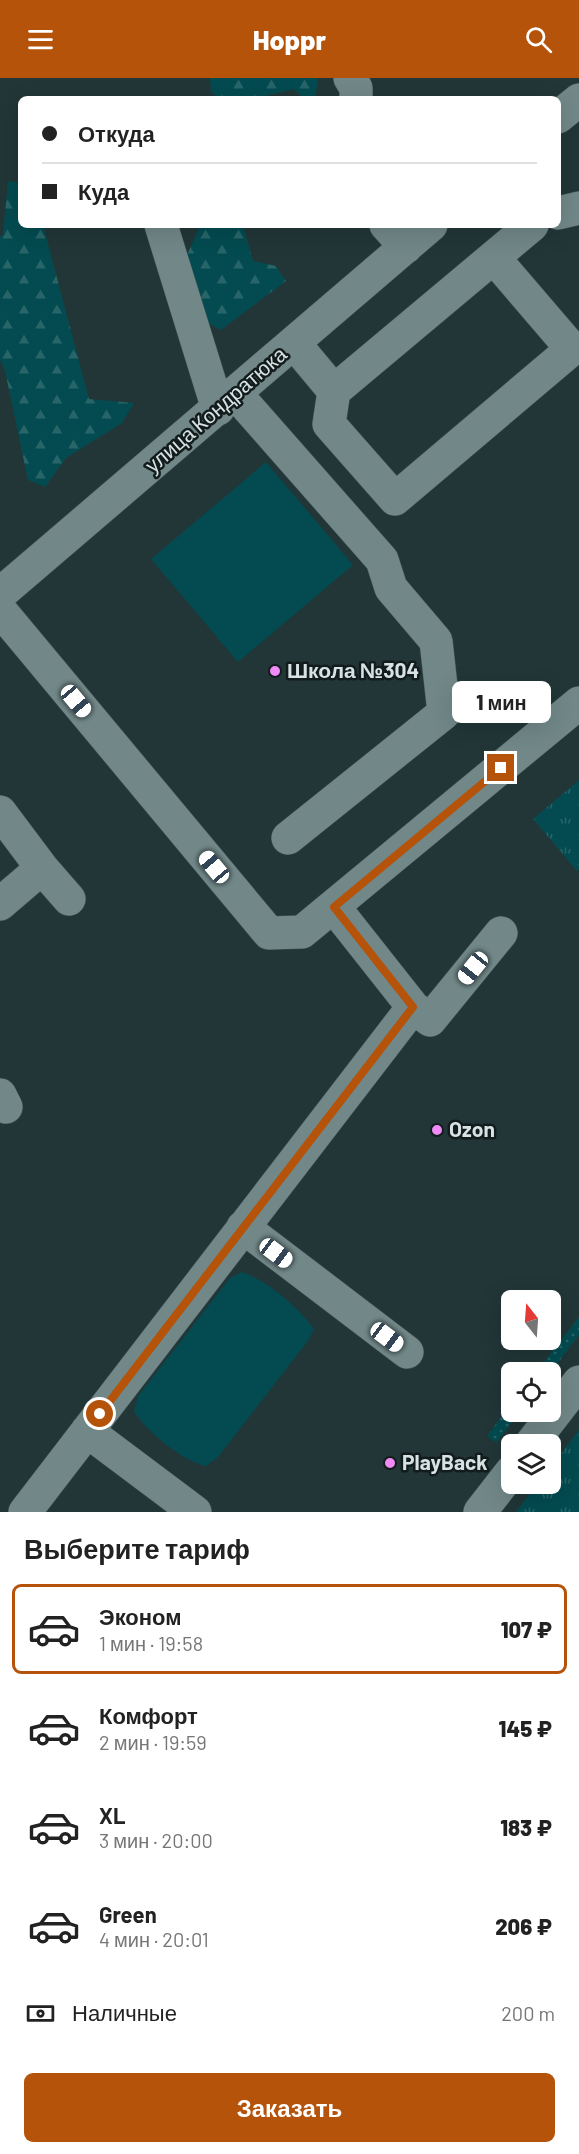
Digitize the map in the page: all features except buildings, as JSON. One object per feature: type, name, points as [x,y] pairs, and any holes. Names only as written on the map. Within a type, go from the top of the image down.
[{"type":"street","points":[[350,78],[356,88],[356,96]]},
{"type":"street","points":[[561,115],[579,100]]},
{"type":"street","points":[[561,212],[579,208]]},
{"type":"street","points":[[162,228],[227,402],[382,560],[392,588],[436,641],[444,713],[288,838]]},
{"type":"street","name":"улица Кондратюка","points":[[0,594],[294,343],[396,236],[421,228]]},
{"type":"street","points":[[494,258],[575,346],[395,499],[329,424],[334,391],[529,228]]},
{"type":"street","points":[[294,343],[334,391]]},
{"type":"street","points":[[0,610],[268,933],[302,932],[579,703]]},
{"type":"street","points":[[0,812],[42,868],[69,899]]},
{"type":"street","points":[[0,904],[42,868]]},
{"type":"street","points":[[334,907],[413,1007],[430,1020],[501,933]]},
{"type":"street","points":[[25,1512],[413,1007]]},
{"type":"street","points":[[243,1227],[406,1352]]},
{"type":"street","points":[[539,1434],[579,1382]]},
{"type":"street","points":[[87,1431],[195,1512]]},
{"type":"street","points":[[480,1512],[501,1485]]},
{"type":"green space","points":[[210,78],[318,79],[315,96],[301,96],[294,89],[265,96],[216,96],[211,92]]},
{"type":"green space","points":[[8,181],[18,183],[18,228],[44,228],[89,399],[134,403],[122,423],[66,458],[45,487],[28,480],[5,371],[0,360],[0,236],[3,235]]},
{"type":"green space","points":[[199,228],[244,228],[253,261],[276,266],[286,281],[221,330],[198,318],[184,262]]},
{"type":"green space","points":[[266,462],[353,565],[238,662],[151,559]]},
{"type":"green space","points":[[579,780],[579,869],[577,871],[533,819]]},
{"type":"green space","points":[[242,1272],[282,1296],[314,1329],[308,1341],[218,1457],[206,1466],[176,1452],[148,1429],[134,1412],[138,1396],[230,1278]]},
{"type":"green space","points":[[579,1317],[579,1335],[559,1362],[544,1362],[553,1350],[561,1350],[561,1340]]},
{"type":"green space","points":[[501,1417],[501,1422],[512,1422],[496,1443],[487,1436]]},
{"type":"green space","points":[[579,1430],[579,1512],[516,1512],[530,1494],[561,1494],[561,1454]]},
{"type":"place","name":"Школа №304","points":[[275,671]]},
{"type":"place","name":"Ozon","points":[[437,1130]]},
{"type":"place","name":"PlayBack","points":[[390,1463]]},
{"type":"route","points":[[100,1414],[413,1007],[334,907],[501,768]]}]
